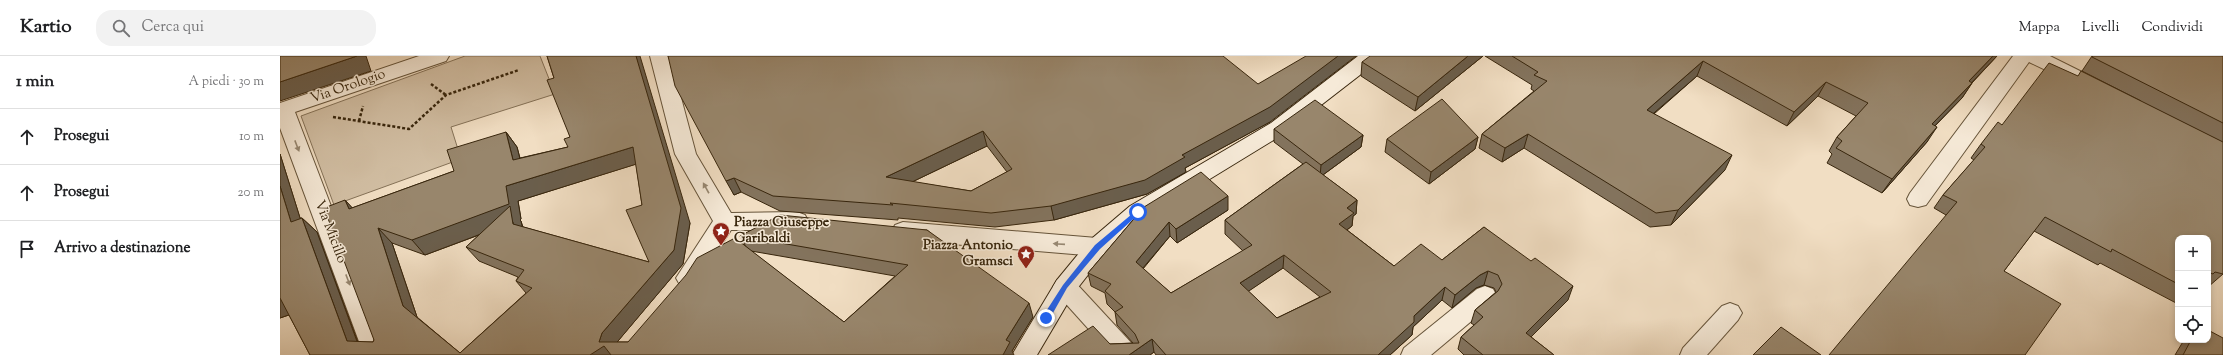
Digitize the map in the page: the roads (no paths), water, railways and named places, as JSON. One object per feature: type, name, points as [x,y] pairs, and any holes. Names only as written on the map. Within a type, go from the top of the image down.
[{"type":"street","name":"Via Orologio","points":[[282,110],[438,56]]},
{"type":"street","points":[[661,56],[686,154],[725,222]]},
{"type":"street","points":[[1024,355],[1065,286],[1098,247],[1138,212],[1278,128],[1371,56]]},
{"type":"street","points":[[1918,199],[2022,56]]},
{"type":"street","points":[[2034,56],[2090,85]]},
{"type":"street","name":"Via Micillo","points":[[282,110],[376,355]]},
{"type":"street","points":[[725,222],[793,220],[816,222]]},
{"type":"street","points":[[675,294],[709,249],[725,222]]},
{"type":"street","points":[[884,230],[1098,247]]},
{"type":"street","points":[[1065,286],[1126,355]]},
{"type":"street","points":[[1413,355],[1485,296]]},
{"type":"street","points":[[1692,355],[1730,312]]},
{"type":"place","name":"Piazza Giuseppe Garibaldi","points":[[721,246]]},
{"type":"place","name":"Piazza Antonio Gramsci","points":[[1026,269]]}]
